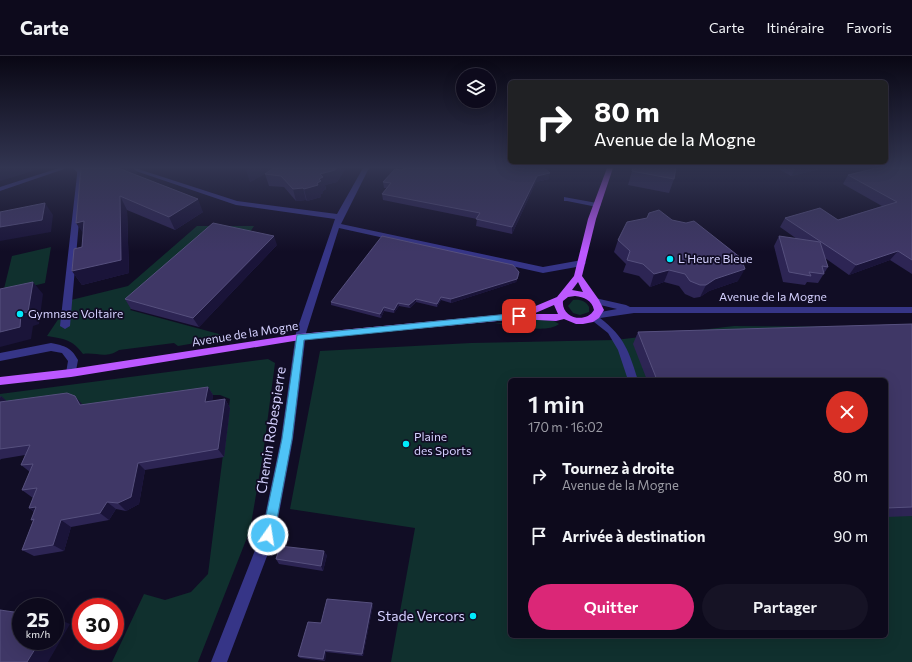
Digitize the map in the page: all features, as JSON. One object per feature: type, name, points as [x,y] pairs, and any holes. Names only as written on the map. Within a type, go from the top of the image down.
[{"type":"main road","points":[[578,276],[599,310],[596,316],[582,321],[564,316],[558,307],[562,297],[578,276],[600,196]]},
{"type":"main road","points":[[562,297],[575,293],[593,299]]},
{"type":"main road","name":"Avenue de la Mogne","points":[[519,316],[562,297]]},
{"type":"main road","name":"Avenue de la Mogne","points":[[0,381],[71,373],[300,337],[519,316],[556,318],[564,316]]},
{"type":"street","points":[[65,326],[78,196]]},
{"type":"street","points":[[216,196],[236,203],[339,217]]},
{"type":"street","name":"Chemin Robespierre","points":[[219,662],[268,535],[287,439],[300,337],[336,225],[350,196]]},
{"type":"street","points":[[567,199],[597,204]]},
{"type":"street","points":[[336,225],[543,270],[582,264]]},
{"type":"street","name":"Avenue de la Mogne","points":[[593,299],[634,310]]},
{"type":"street","name":"Avenue de la Mogne","points":[[596,316],[634,310],[912,310]]},
{"type":"street","points":[[596,316],[611,331],[623,349],[632,378]]},
{"type":"street","points":[[0,357],[51,347],[64,350],[73,360],[71,373]]},
{"type":"green space","points":[[197,226],[254,226],[246,238],[217,232],[130,310],[230,337],[178,346],[174,343],[119,350],[105,355],[83,354],[75,345],[67,340],[47,336],[71,300],[128,286]]},
{"type":"green space","points":[[51,247],[45,283],[3,293],[12,256]]},
{"type":"green space","points":[[573,300],[580,300],[588,305],[589,312],[580,315],[573,313],[568,306]]},
{"type":"green space","points":[[533,319],[552,320],[559,324],[553,327],[537,329],[494,324]]},
{"type":"green space","name":"Plaine des Sports","points":[[734,326],[912,327],[912,662],[391,662],[415,528],[290,509],[320,351],[471,343],[615,340]]},
{"type":"green space","points":[[268,359],[275,363],[263,454],[250,530],[198,662],[112,662],[118,650],[124,650],[124,636],[144,594],[165,600],[191,592],[208,574],[230,399],[220,395],[213,395],[83,415],[0,406],[0,394]]},
{"type":"building","points":[[78,196],[120,196],[121,260],[72,271],[74,249],[82,247],[84,221],[76,223]]},
{"type":"building","points":[[121,196],[191,196],[198,199],[169,217]]},
{"type":"building","points":[[394,196],[527,196],[512,227],[476,219],[480,213]]},
{"type":"building","points":[[887,196],[912,196],[912,260],[898,251],[856,265],[785,218],[820,208],[838,220],[897,202]]},
{"type":"building","points":[[45,203],[42,220],[0,227],[0,212]]},
{"type":"building","name":"L'Heure Bleue","points":[[659,210],[672,220],[686,223],[694,221],[741,258],[745,269],[715,279],[706,285],[700,285],[690,281],[685,274],[669,270],[654,274],[643,264],[627,260],[630,251],[618,240],[627,222],[647,218],[649,213]]},
{"type":"building","points":[[213,223],[274,236],[193,318],[125,299]]},
{"type":"building","points":[[382,236],[513,265],[519,272],[517,279],[451,299],[441,297],[437,304],[416,299],[409,305],[398,303],[394,310],[384,307],[380,314],[331,302]]},
{"type":"building","points":[[779,236],[820,242],[828,267],[822,266],[824,274],[809,272],[811,276],[789,272]]},
{"type":"building","points":[[33,282],[28,312],[21,313],[20,327],[0,332],[0,289]]},
{"type":"building","points":[[912,324],[912,507],[888,508],[888,378],[656,378],[638,332]]},
{"type":"building","points":[[208,387],[205,402],[225,399],[218,449],[138,463],[131,497],[118,503],[107,502],[100,513],[61,520],[53,545],[22,550],[34,519],[31,520],[36,507],[29,508],[37,488],[22,490],[33,464],[21,465],[30,445],[0,449],[0,402],[67,393],[75,396],[80,405]]},
{"type":"building","points":[[280,546],[324,551],[321,566],[276,559]]},
{"type":"building","points":[[327,599],[372,603],[362,654],[325,650],[323,659],[298,656],[308,622],[321,623]]},
{"type":"building","points":[[0,610],[12,612],[12,650],[34,650],[27,662],[0,662]]},
{"type":"place","name":"L'Heure Bleue","points":[[670,259]]},
{"type":"place","name":"Gymnase Voltaire","points":[[20,314]]},
{"type":"place","name":"Plaine des Sports","points":[[406,444]]},
{"type":"place","name":"Stade Vercors","points":[[473,616]]},
{"type":"route","points":[[268,535],[287,439],[300,337],[519,316]]}]
